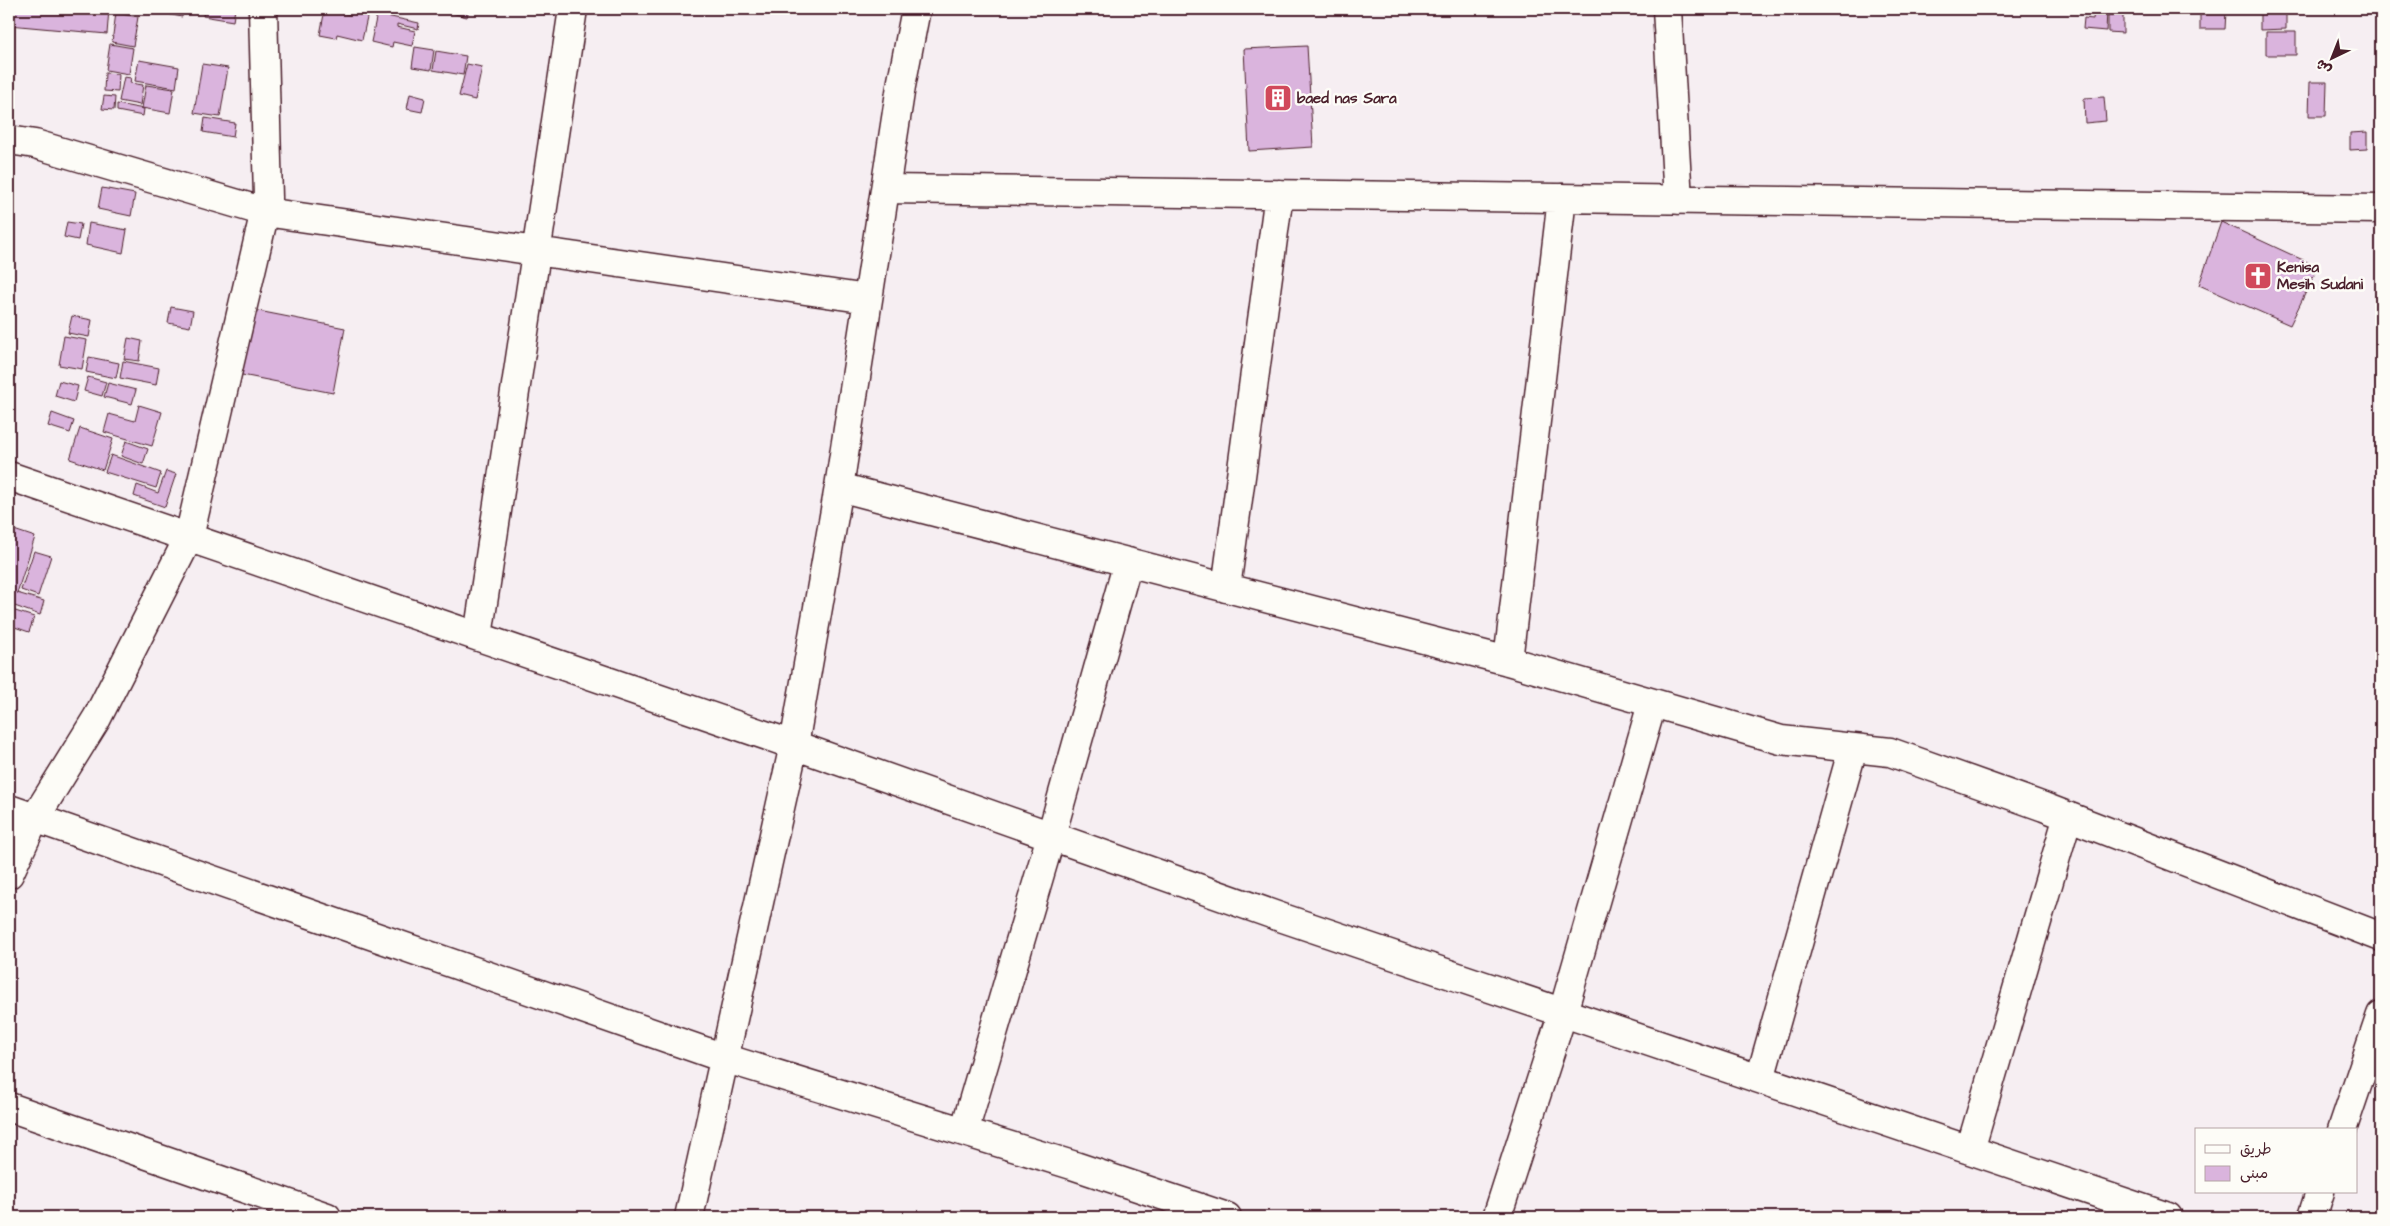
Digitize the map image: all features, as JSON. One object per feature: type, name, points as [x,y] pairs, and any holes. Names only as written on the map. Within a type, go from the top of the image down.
[{"type":"street","points":[[9,874],[35,818],[97,718],[189,537],[268,198],[263,9]]},
{"type":"street","points":[[478,636],[573,9]]},
{"type":"street","points":[[689,1217],[794,745],[839,487],[885,189],[916,9]]},
{"type":"street","points":[[1667,9],[1678,200]]},
{"type":"street","points":[[9,140],[35,144],[265,212],[868,299]]},
{"type":"street","points":[[885,189],[2381,209]]},
{"type":"street","points":[[1226,588],[1280,194]]},
{"type":"street","points":[[1508,661],[1562,198]]},
{"type":"street","points":[[9,476],[794,745],[1280,917],[2168,1217]]},
{"type":"street","points":[[839,487],[1508,661],[1780,740],[1890,752],[2068,816],[2381,937]]},
{"type":"street","points":[[964,1132],[1051,836],[1128,562]]},
{"type":"street","points":[[1497,1217],[1563,1012],[1652,704]]},
{"type":"street","points":[[1760,1079],[1854,748]]},
{"type":"street","points":[[9,809],[724,1058],[1072,1165],[1227,1217]]},
{"type":"street","points":[[1970,1150],[2068,816]]},
{"type":"street","points":[[2343,1128],[2381,1015]]},
{"type":"street","points":[[9,1107],[327,1217]]},
{"type":"street","points":[[2312,1217],[2319,1194]]},
{"type":"building","points":[[9,9],[109,9],[107,34],[9,25]]},
{"type":"building","points":[[152,9],[183,9],[182,17],[152,11]]},
{"type":"building","points":[[204,9],[235,9],[233,21],[203,16]]},
{"type":"building","points":[[325,9],[350,15],[351,9],[369,9],[362,40],[337,34],[336,38],[320,35]]},
{"type":"building","points":[[444,9],[469,9],[467,17],[443,11]]},
{"type":"building","points":[[2260,9],[2286,9],[2286,29],[2260,30]]},
{"type":"building","points":[[2094,10],[2107,11],[2106,31],[2083,29],[2084,18],[2093,19]]},
{"type":"building","points":[[2200,11],[2226,11],[2225,29],[2200,29]]},
{"type":"building","points":[[116,13],[138,17],[133,46],[112,42]]},
{"type":"building","points":[[377,14],[419,23],[418,29],[397,24],[397,27],[415,31],[412,46],[393,42],[392,47],[371,42]]},
{"type":"building","points":[[2108,15],[2123,15],[2123,33],[2108,32]]},
{"type":"building","points":[[2266,32],[2296,32],[2296,55],[2266,55]]},
{"type":"building","points":[[110,44],[133,48],[129,74],[106,70]]},
{"type":"building","name":"baed nas Sara","points":[[1307,46],[1313,147],[1249,151],[1244,49]]},
{"type":"building","points":[[415,47],[434,50],[431,70],[412,67]]},
{"type":"building","points":[[436,51],[466,56],[463,75],[433,70]]},
{"type":"building","points":[[139,60],[179,67],[176,88],[135,81]]},
{"type":"building","points":[[202,64],[228,68],[220,117],[194,113]]},
{"type":"building","points":[[467,64],[482,67],[475,100],[459,96]]},
{"type":"building","points":[[105,73],[119,74],[118,92],[104,91]]},
{"type":"building","points":[[124,77],[131,78],[130,83],[143,85],[140,105],[119,101]]},
{"type":"building","points":[[2310,82],[2327,82],[2326,116],[2309,116]]},
{"type":"building","points":[[146,85],[174,89],[170,113],[142,108]]},
{"type":"building","points":[[410,94],[425,98],[422,112],[407,109]]},
{"type":"building","points":[[104,96],[115,97],[114,110],[102,109]]},
{"type":"building","points":[[2104,97],[2106,121],[2085,123],[2084,98]]},
{"type":"building","points":[[117,104],[144,109],[143,116],[117,111]]},
{"type":"building","points":[[205,118],[235,123],[233,137],[203,132]]},
{"type":"building","points":[[2367,132],[2367,149],[2350,150],[2350,133]]},
{"type":"building","points":[[102,188],[135,194],[131,216],[98,209]]},
{"type":"building","points":[[67,222],[81,224],[78,240],[64,237]]},
{"type":"building","name":"Kenisa Mesih Sudani","points":[[2221,222],[2318,267],[2290,325],[2199,285]]},
{"type":"building","points":[[89,223],[127,230],[123,253],[86,245]]},
{"type":"building","points":[[171,307],[193,311],[190,327],[168,323]]},
{"type":"building","points":[[238,307],[345,328],[333,393],[227,372]]},
{"type":"building","points":[[72,316],[92,320],[89,337],[68,333]]},
{"type":"building","points":[[64,336],[87,340],[82,369],[59,365]]},
{"type":"building","points":[[128,338],[142,341],[139,361],[124,359]]},
{"type":"building","points":[[89,357],[119,363],[116,378],[86,372]]},
{"type":"building","points":[[123,361],[159,368],[156,385],[120,378]]},
{"type":"building","points":[[88,377],[106,382],[102,396],[84,391]]},
{"type":"building","points":[[59,381],[78,386],[74,402],[55,396]]},
{"type":"building","points":[[108,383],[136,390],[132,404],[104,397]]},
{"type":"building","points":[[139,405],[162,412],[152,446],[104,432],[109,414],[135,421]]},
{"type":"building","points":[[52,413],[74,421],[70,433],[48,426]]},
{"type":"building","points":[[80,428],[113,439],[103,470],[70,459]]},
{"type":"building","points":[[126,441],[148,449],[143,464],[121,456]]},
{"type":"building","points":[[111,455],[161,473],[156,488],[105,472]]},
{"type":"building","points":[[166,471],[176,474],[165,507],[134,496],[137,485],[158,493]]},
{"type":"building","points":[[14,530],[35,537],[17,593],[44,601],[40,615],[9,604],[9,547]]},
{"type":"building","points":[[34,551],[51,556],[38,596],[21,590]]},
{"type":"building","points":[[9,609],[34,617],[29,632],[9,625]]},
{"type":"place","name":"baed nas Sara","points":[[1278,98]]},
{"type":"place","name":"Kenisa Mesih Sudani","points":[[2258,276]]}]
